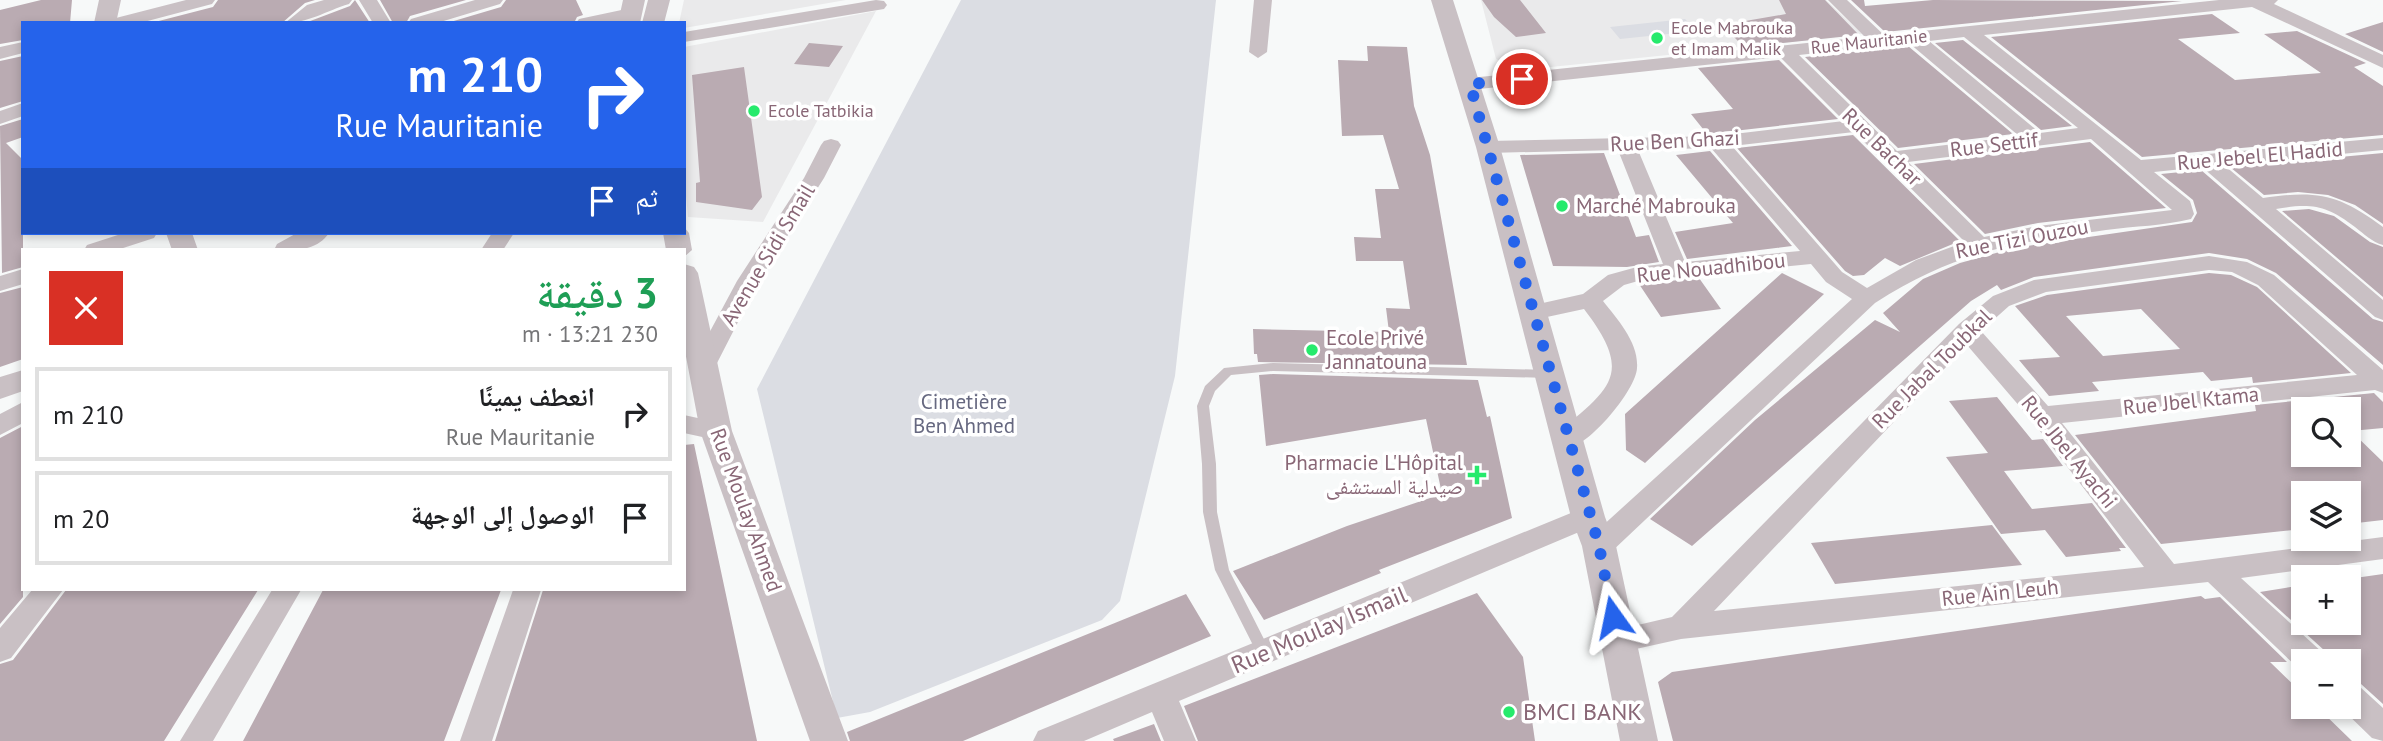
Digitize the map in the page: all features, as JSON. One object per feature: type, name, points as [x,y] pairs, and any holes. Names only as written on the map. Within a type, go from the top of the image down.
[{"type":"street","points":[[105,21],[110,0]]},
{"type":"street","points":[[126,21],[206,0]]},
{"type":"street","points":[[297,21],[313,9],[343,0]]},
{"type":"street","points":[[368,0],[381,21]]},
{"type":"street","points":[[423,21],[492,0]]},
{"type":"street","points":[[654,21],[659,0]]},
{"type":"street","points":[[1258,52],[1264,0]]},
{"type":"street","points":[[1442,0],[1488,146],[1588,517],[1599,546],[1639,741]]},
{"type":"street","points":[[1837,0],[1879,40]]},
{"type":"street","points":[[2262,1],[2383,62]]},
{"type":"street","name":"Rue Mauritanie","points":[[1470,84],[1967,31],[2166,5],[2262,1]]},
{"type":"street","points":[[686,37],[878,5]]},
{"type":"street","points":[[594,21],[632,12]]},
{"type":"street","name":"Rue Tizi Ouzou","points":[[1599,546],[1867,298],[1926,263],[1979,244],[2045,232],[2183,214],[2182,206],[2137,167],[1967,31]]},
{"type":"street","points":[[1913,37],[2035,139]]},
{"type":"street","points":[[0,53],[21,48]]},
{"type":"street","name":"Rue Bachar","points":[[1784,51],[1979,244]]},
{"type":"street","points":[[0,118],[21,110]]},
{"type":"street","name":"Rue Ben Ghazi","points":[[1488,146],[1717,142],[1860,125]]},
{"type":"street","name":"Rue Settif","points":[[1894,158],[2095,132]]},
{"type":"street","points":[[1717,142],[1834,277],[1867,298]]},
{"type":"street","points":[[1626,144],[1676,269]]},
{"type":"street","name":"Rue Jebel El Hadid","points":[[2137,167],[2383,144]]},
{"type":"street","name":"Avenue Sidi Smail","points":[[704,365],[748,281],[814,178],[831,145]]},
{"type":"street","points":[[2207,161],[2383,312]]},
{"type":"street","points":[[2258,205],[2306,198],[2337,204],[2383,238]]},
{"type":"street","points":[[101,248],[140,235]]},
{"type":"street","points":[[290,248],[313,235]]},
{"type":"street","name":"Rue Nouadhibou","points":[[1533,312],[1590,300],[1616,280],[1676,269],[1815,257]]},
{"type":"street","name":"Rue Jabal Toubkal","points":[[1681,627],[1967,330],[2001,301],[2042,285],[2209,262],[2231,263],[2249,269],[2266,280],[2382,382]]},
{"type":"street","name":"Rue Moulay Ahmed","points":[[686,282],[704,365],[700,427],[830,741]]},
{"type":"street","points":[[1567,439],[1621,388],[1627,362],[1616,335],[1590,300]]},
{"type":"street","name":"Rue Jbel Ayachi","points":[[1967,330],[2042,416],[2167,576]]},
{"type":"street","points":[[0,388],[21,381]]},
{"type":"street","name":"Rue Jbel Ktama","points":[[2042,416],[2382,382]]},
{"type":"street","points":[[0,426],[21,412]]},
{"type":"street","name":"Rue Moulay Ismail","points":[[1049,741],[1588,517]]},
{"type":"street","name":"Rue Ain Leuh","points":[[1618,641],[1681,627],[2167,576],[2383,548]]},
{"type":"street","points":[[2214,570],[2298,649]]},
{"type":"street","points":[[1,647],[48,591]]},
{"type":"street","points":[[195,741],[286,591]]},
{"type":"street","points":[[476,741],[527,591]]},
{"type":"street","points":[[1161,696],[1180,741]]},
{"type":"street","points":[[2361,707],[2383,728]]},
{"type":"lane","points":[[1264,653],[1222,570],[1210,512],[1209,464],[1203,406],[1209,389],[1219,378],[1228,371],[1273,367],[1549,374]]},
{"type":"shaded area","points":[[684,0],[846,0],[686,28],[686,21],[679,21]]},
{"type":"shaded area","name":"Ecole Mabrouka et Imam Malik","points":[[1481,0],[1826,0],[1862,34],[1739,48],[1723,42],[1699,44],[1697,52],[1521,70],[1496,59]]},
{"type":"shaded area","name":"Ecole Tatbikia","points":[[876,11],[763,222],[688,217],[686,47]]},
{"type":"green space","name":"Cimetière Ben Ahmed","points":[[961,0],[1216,0],[1175,376],[1120,601],[1102,620],[870,712],[837,718],[757,389]]},
{"type":"green space","points":[[1685,19],[1697,31],[1620,39],[1610,27]]},
{"type":"building","points":[[41,0],[72,0],[70,21],[21,21],[21,40],[0,44],[0,10]]},
{"type":"building","points":[[218,0],[315,0],[305,3],[284,21],[159,21],[213,7]]},
{"type":"building","points":[[355,0],[369,21],[310,21],[350,6]]},
{"type":"building","points":[[380,0],[466,0],[410,16],[407,21],[392,21]]},
{"type":"building","points":[[506,0],[576,0],[583,15],[575,21],[454,21],[501,7]]},
{"type":"building","points":[[1482,0],[1520,0],[1546,33],[1516,37],[1494,17]]},
{"type":"building","points":[[1779,0],[1825,0],[1859,35],[1744,47],[1722,25],[1786,14]]},
{"type":"building","points":[[1851,0],[1864,0],[1865,6],[1933,0],[2182,1],[1885,32]]},
{"type":"building","points":[[2212,14],[2240,33],[2178,39],[2235,80],[2321,73],[2264,34],[2297,31],[2366,63],[2354,67],[2383,86],[2383,135],[2142,157],[1991,37]]},
{"type":"building","points":[[2383,22],[2383,52],[2345,34]]},
{"type":"building","points":[[1963,40],[2072,126],[2041,130],[1935,43]]},
{"type":"building","points":[[809,43],[843,46],[829,67],[794,64]]},
{"type":"building","points":[[1367,46],[1407,47],[1414,106],[1430,155],[1467,365],[1258,362],[1257,354],[1254,354],[1253,329],[1389,332],[1386,308],[1410,309],[1403,261],[1356,261],[1354,237],[1381,238],[1375,189],[1399,189],[1383,135],[1342,136],[1338,60],[1368,61]]},
{"type":"building","points":[[1908,46],[2013,134],[1898,148],[1805,57]]},
{"type":"building","points":[[21,56],[21,102],[0,108],[0,61]]},
{"type":"building","points":[[1779,60],[1838,119],[1707,134],[1691,114],[1733,109],[1698,68]]},
{"type":"building","points":[[744,67],[762,197],[752,210],[696,202],[696,183],[700,182],[692,75]]},
{"type":"building","points":[[21,120],[21,138],[6,143],[21,158],[21,268],[2,273],[0,126]]},
{"type":"building","points":[[1853,135],[1960,241],[1900,266],[1885,258],[1864,275],[1853,276],[1845,271],[1737,148]]},
{"type":"building","points":[[2090,142],[2166,208],[2038,223],[1985,234],[1914,164]]},
{"type":"building","points":[[1710,151],[1792,246],[1687,259],[1675,232],[1733,223],[1676,155]]},
{"type":"building","points":[[1604,153],[1636,237],[1649,235],[1659,262],[1627,267],[1553,266],[1520,155]]},
{"type":"building","points":[[2383,153],[2383,224],[2355,205],[2328,195],[2298,192],[2264,195],[2230,167]]},
{"type":"building","points":[[2201,170],[2373,319],[2383,322],[2383,365],[2276,273],[2247,259],[2209,253],[2034,277],[2001,290],[1997,285],[1971,301],[1692,546],[1650,519],[1755,420],[1875,320],[1900,332],[1883,313],[1923,279],[1960,263],[2014,248],[2192,222],[2197,213],[2193,200],[2161,174]]},
{"type":"building","points":[[2309,209],[2334,216],[2370,242],[2383,247],[2383,297],[2282,211]]},
{"type":"building","points":[[1782,273],[1824,294],[1645,463],[1626,450],[1625,414]]},
{"type":"building","points":[[2209,273],[2231,275],[2257,287],[2351,373],[2253,383],[2252,377],[2211,381],[2203,372],[2092,382],[2099,391],[2049,396],[2019,360],[2060,357],[2015,306],[2047,295]],"holes":[[[2141,309],[2180,349],[2103,356],[2066,316]]]},
{"type":"building","points":[[1699,278],[1721,309],[1661,317],[1639,284]]},
{"type":"building","points":[[21,288],[21,360],[0,367],[0,293]]},
{"type":"building","points":[[1259,375],[1478,380],[1487,417],[1490,416],[1512,518],[1379,570],[1381,573],[1264,620],[1233,571],[1347,526],[1442,494],[1426,419],[1266,446]]},
{"type":"building","points":[[2374,393],[2383,402],[2383,428],[2361,430],[2361,397],[2334,397]]},
{"type":"building","points":[[1997,397],[2032,440],[2043,439],[2063,466],[2004,471],[2032,509],[2092,503],[2126,548],[2119,548],[2121,551],[2066,557],[2045,530],[2001,534],[1946,457],[1988,453],[1949,401]]},
{"type":"building","points":[[2291,401],[2291,467],[2361,467],[2361,441],[2383,462],[2383,520],[2361,523],[2361,481],[2291,481],[2291,530],[2161,544],[2075,435],[2256,411],[2255,405]]},
{"type":"building","points":[[21,427],[23,597],[0,624],[0,438]]},
{"type":"building","points":[[694,444],[757,741],[495,741],[543,591],[686,591],[686,445]]},
{"type":"building","points":[[1992,525],[2022,565],[1835,584],[1811,543]]},
{"type":"building","points":[[2383,574],[2383,704],[2361,684],[2361,649],[2323,649],[2307,635],[2361,635],[2361,577]]},
{"type":"building","points":[[2291,587],[2291,620],[2260,592]]},
{"type":"building","points":[[65,591],[257,591],[164,741],[0,741],[0,664],[13,660]]},
{"type":"building","points":[[322,591],[501,591],[444,741],[243,741]]},
{"type":"building","points":[[1477,593],[1523,657],[1535,741],[1198,741],[1184,706]]},
{"type":"building","points":[[1186,594],[1211,636],[963,741],[850,741],[847,732]]},
{"type":"building","points":[[2201,596],[2205,599],[2220,597],[2287,662],[2270,662],[2291,682],[2291,719],[2329,719],[2352,741],[1673,741],[1658,682],[1672,672]]},
{"type":"building","points":[[1154,724],[1161,741],[1113,739]]},
{"type":"place","name":"Ecole Mabrouka et Imam Malik","points":[[1657,38]]},
{"type":"place","name":"Ecole Tatbikia","points":[[754,111]]},
{"type":"place","name":"Marché Mabrouka","points":[[1562,206]]},
{"type":"place","name":"Ecole Privé Jannatouna","points":[[1312,350]]},
{"type":"place","name":"Pharmacie L'Hôpital صيدلية المستشفى","points":[[1477,475]]},
{"type":"place","name":"BMCI BANK","points":[[1509,712]]},
{"type":"route","points":[[1522,79],[1470,84],[1588,517],[1599,546],[1613,617]]}]
